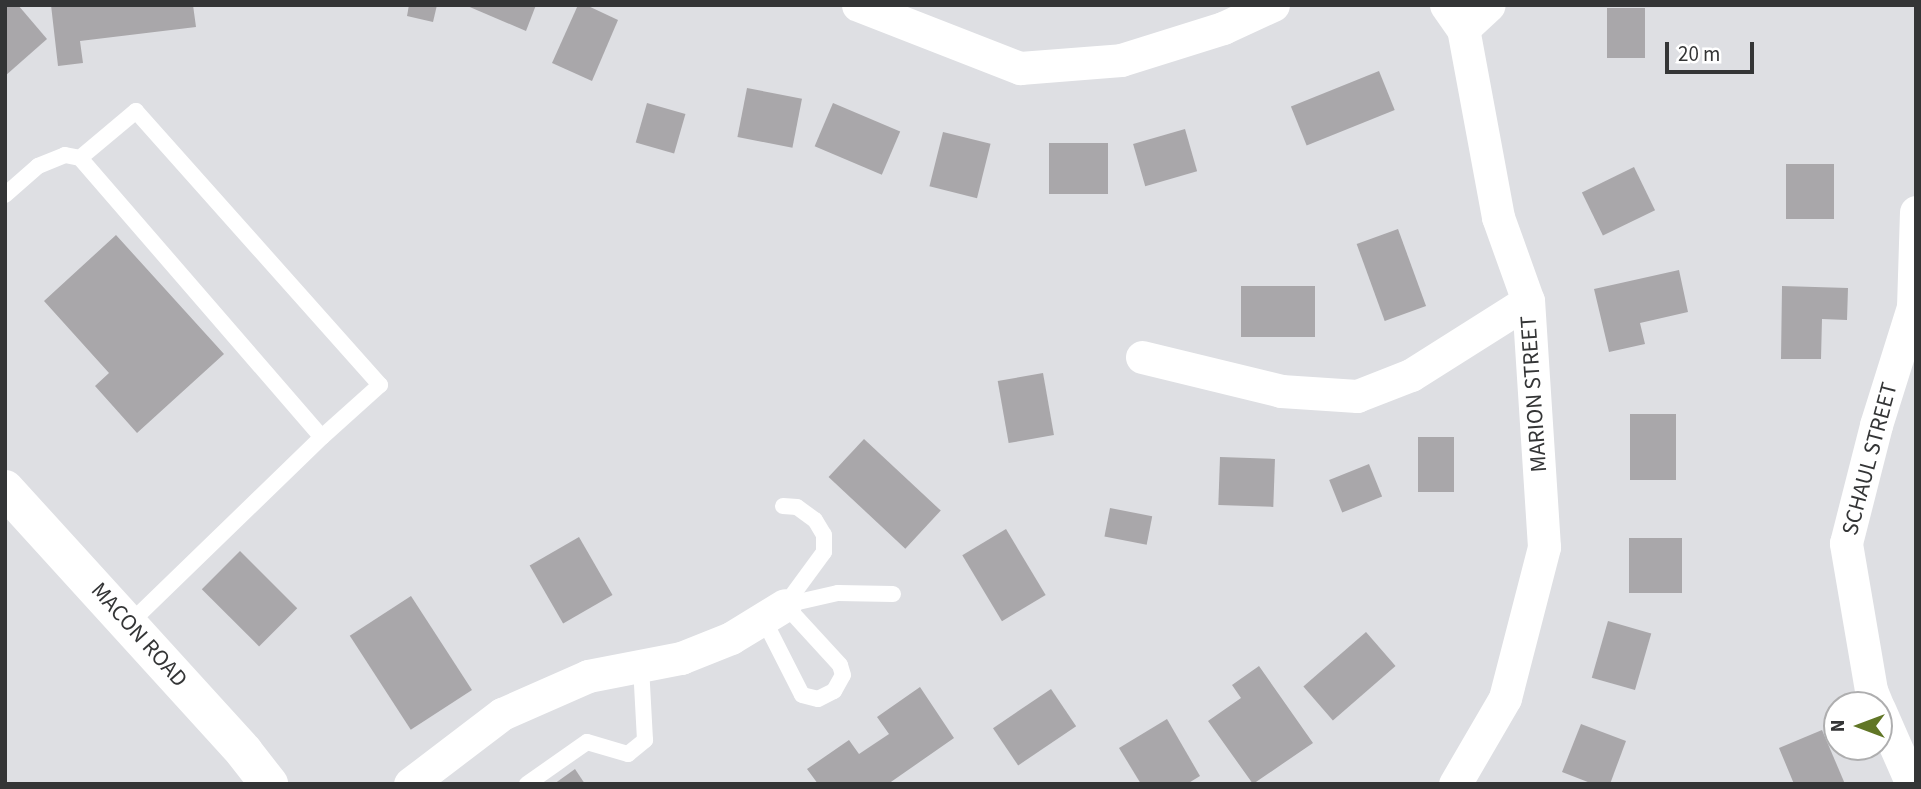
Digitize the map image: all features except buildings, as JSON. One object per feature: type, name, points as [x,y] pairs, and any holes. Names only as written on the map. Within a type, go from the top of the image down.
[{"type":"main road","name":"MACON ROAD","points":[[5,489],[129,624],[269,784]]},
{"type":"street","points":[[870,9],[1020,68],[1121,60],[1223,28],[1273,5]]},
{"type":"street","name":"MARION STREET","points":[[1455,784],[1505,698],[1544,547],[1528,301],[1498,217],[1454,17],[1489,5]]},
{"type":"street","name":"SCHAUL STREET","points":[[1871,691],[1846,543],[1877,425],[1913,307],[1916,212]]},
{"type":"street","points":[[1142,357],[1281,391],[1357,397],[1411,375],[1528,301]]},
{"type":"street","points":[[410,784],[502,714],[588,676],[681,658],[730,638],[774,611]]},
{"type":"street","name":"SCHAUL STREET","points":[[1893,741],[1912,784]]},
{"type":"lane","points":[[80,158],[136,110],[380,385],[322,437],[129,624]]},
{"type":"lane","points":[[5,195],[38,166],[65,155],[80,158],[322,437]]},
{"type":"lane","points":[[774,611],[824,552],[824,535],[815,520],[796,507],[783,506]]},
{"type":"lane","points":[[774,611],[838,593],[893,594]]},
{"type":"lane","points":[[774,611],[840,665],[843,675],[834,691],[818,699],[802,695],[774,611]]},
{"type":"lane","points":[[527,784],[587,742],[628,754],[645,740],[641,665]]}]
